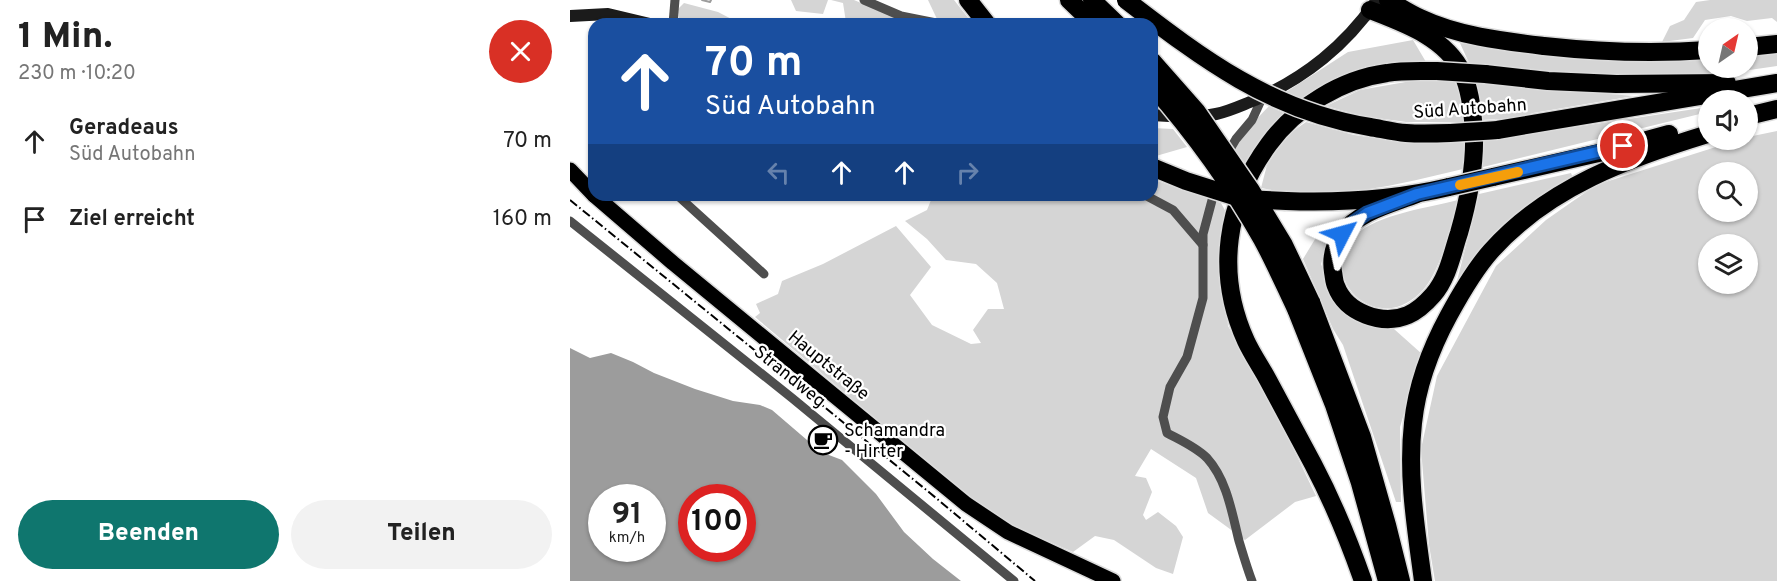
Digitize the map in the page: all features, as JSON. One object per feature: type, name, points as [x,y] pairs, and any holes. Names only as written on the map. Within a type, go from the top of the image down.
[{"type":"highway","points":[[968,0],[982,18]]},
{"type":"highway","points":[[1069,0],[1088,18]]},
{"type":"highway","points":[[1092,0],[1111,18]]},
{"type":"highway","name":"Süd Autobahn","points":[[1126,0],[1149,18]]},
{"type":"highway","points":[[1388,0],[1421,18],[1470,35],[1522,44],[1607,51],[1669,53],[1698,51]]},
{"type":"highway","points":[[1373,5],[1429,37],[1454,60],[1462,72],[1471,102],[1474,149],[1468,198],[1449,266],[1442,282],[1433,295],[1408,314],[1396,318],[1373,318],[1357,311],[1345,301],[1336,286],[1331,263],[1335,248],[1342,234],[1367,213],[1417,194]]},
{"type":"highway","name":"Süd Autobahn","points":[[1158,25],[1219,68],[1280,102],[1314,115],[1404,133],[1497,130],[1771,84]]},
{"type":"highway","points":[[1758,46],[1777,44]]},
{"type":"highway","points":[[1158,68],[1197,112],[1250,189],[1284,245],[1359,483],[1387,581]]},
{"type":"highway","points":[[1363,581],[1337,514],[1315,468],[1246,341],[1236,312],[1228,267],[1232,225],[1240,193],[1257,161],[1280,130],[1322,97],[1361,79],[1386,73],[1437,70],[1548,81],[1616,84],[1716,82],[1771,84]]},
{"type":"highway","points":[[1158,92],[1180,117],[1227,182],[1304,306],[1362,437],[1401,581]]},
{"type":"highway","points":[[1158,169],[1243,199],[1332,203],[1417,194],[1698,127]]},
{"type":"highway","points":[[1423,581],[1411,490],[1413,422],[1421,383],[1436,341],[1461,293],[1491,250],[1544,204],[1600,172],[1653,150],[1698,137]]},
{"type":"main road","points":[[1158,115],[1213,114],[1229,111],[1290,83],[1321,62],[1350,34],[1373,5]]},
{"type":"main road","points":[[570,16],[608,14],[628,18]]},
{"type":"main road","name":"Hauptstraße","points":[[570,170],[588,189]]},
{"type":"main road","name":"Hauptstraße","points":[[601,201],[966,504],[1008,532],[1113,581]]},
{"type":"street","points":[[673,18],[675,0]]},
{"type":"street","points":[[864,0],[911,18]]},
{"type":"street","points":[[1252,581],[1239,542],[1231,507],[1220,479],[1207,458],[1190,445],[1167,433],[1163,417],[1170,387],[1187,357],[1203,298],[1205,220],[1225,157],[1252,120],[1263,96]]},
{"type":"street","points":[[684,201],[764,274]]},
{"type":"street","points":[[1156,201],[1173,210],[1203,245]]},
{"type":"street","name":"Strandweg","points":[[570,221],[792,398],[1014,581]]},
{"type":"shaded area","points":[[791,0],[828,0],[823,14],[796,11]]},
{"type":"shaded area","points":[[831,0],[854,0],[896,18],[845,18],[843,3]]},
{"type":"shaded area","points":[[928,0],[954,0],[968,18],[937,18]]},
{"type":"shaded area","points":[[1777,0],[1777,22],[1772,18],[1758,20],[1731,16],[1698,18],[1698,30],[1693,38],[1662,42],[1670,26],[1684,20],[1696,2]]},
{"type":"shaded area","points":[[684,3],[718,12],[730,18],[679,18],[678,9]]},
{"type":"shaded area","points":[[1413,40],[1426,62],[1368,69],[1305,100],[1286,92],[1348,52]]},
{"type":"shaded area","points":[[1460,43],[1566,57],[1698,60],[1698,75],[1656,78],[1550,74],[1469,63]]},
{"type":"shaded area","points":[[1777,53],[1777,66],[1758,69],[1758,56]]},
{"type":"shaded area","points":[[1434,77],[1454,81],[1465,98],[1467,122],[1406,122],[1362,116],[1326,106],[1360,90]]},
{"type":"shaded area","points":[[1474,83],[1634,96],[1533,113],[1519,118],[1481,120]]},
{"type":"shaded area","points":[[1269,106],[1288,115],[1247,166],[1233,148]]},
{"type":"shaded area","points":[[1698,109],[1698,114],[1483,167],[1483,141]]},
{"type":"shaded area","points":[[1306,122],[1354,135],[1404,142],[1465,143],[1463,169],[1381,187],[1340,193],[1298,194],[1261,188],[1267,165],[1286,136]]},
{"type":"shaded area","points":[[1158,128],[1173,129],[1187,147],[1158,155]]},
{"type":"shaded area","points":[[1777,131],[1777,581],[1435,581],[1429,545],[1421,449],[1437,376],[1496,266],[1546,220],[1596,185],[1706,150],[1758,150],[1758,135]]},
{"type":"shaded area","points":[[1571,173],[1573,178],[1486,246],[1457,281],[1479,194]]},
{"type":"shaded area","points":[[1158,181],[1221,203],[1228,216],[1222,241],[1228,326],[1263,385],[1316,496],[1295,502],[1245,540],[1208,513],[1196,478],[1151,449],[1135,476],[1146,478],[1152,492],[1143,515],[1146,520],[1158,512],[1176,526],[1183,537],[1173,574],[1156,568],[1114,540],[1095,536],[1073,552],[1017,528],[967,496],[755,317],[760,313],[756,304],[778,294],[782,281],[823,264],[896,226],[931,267],[910,295],[932,325],[971,344],[981,343],[973,330],[988,309],[1004,309],[997,283],[976,264],[946,260],[927,239],[905,221],[927,210],[931,201],[1158,201]]},
{"type":"shaded area","points":[[1458,200],[1439,263],[1429,282],[1419,294],[1397,307],[1374,307],[1364,302],[1348,287],[1342,266],[1346,249],[1355,235],[1390,217]]},
{"type":"shaded area","points":[[1323,226],[1332,230],[1321,264],[1339,306],[1364,324],[1394,329],[1422,354],[1400,427],[1401,502],[1396,502],[1343,345],[1333,329],[1303,259]]},
{"type":"shaded area","points":[[570,348],[590,358],[611,353],[695,389],[772,410],[821,452],[842,460],[876,494],[904,532],[961,581],[570,581]]},
{"type":"waterway","points":[[702,0],[710,2],[711,0]]},
{"type":"railway","points":[[570,200],[1035,581]]},
{"type":"slow traffic","points":[[1460,185],[1518,172]]},
{"type":"place","name":"Schamandra - Hirter","points":[[823,440]]},
{"type":"route","points":[[1342,234],[1367,213],[1417,194],[1623,146]]}]
